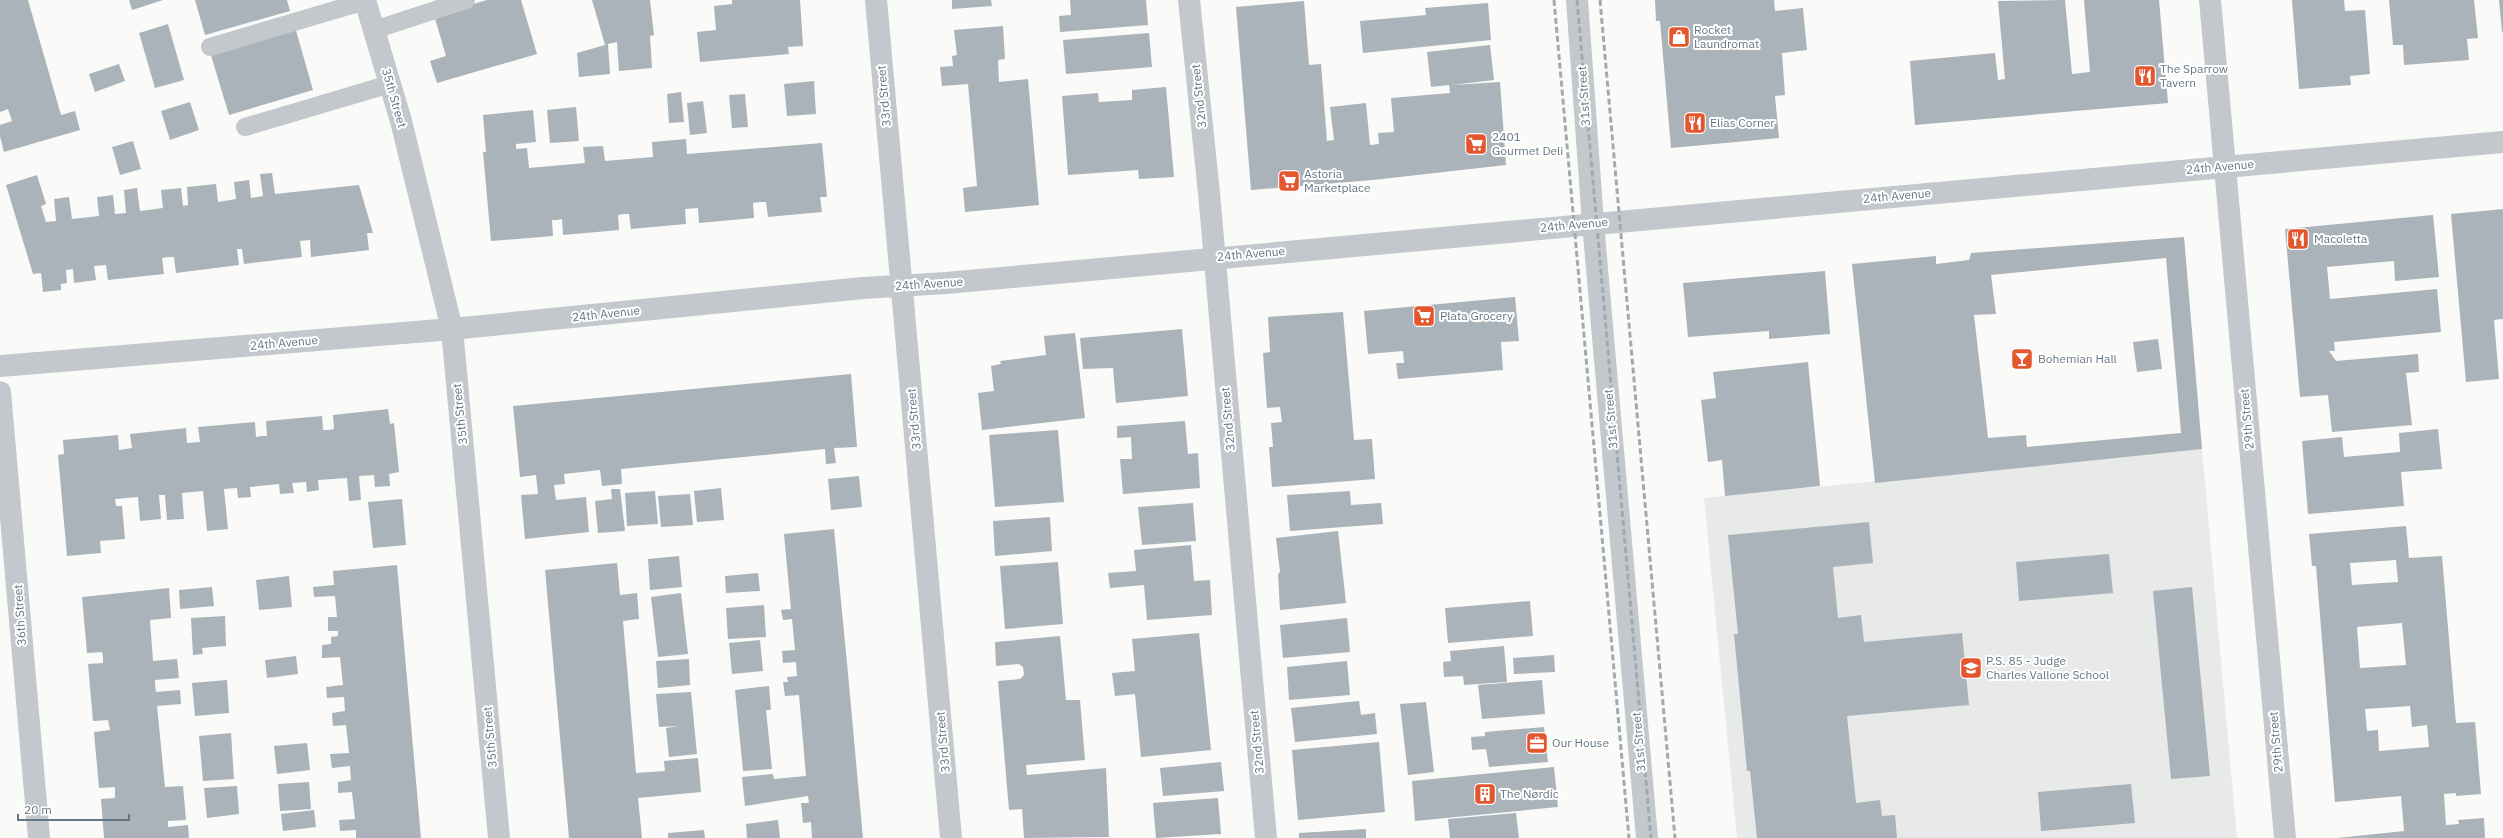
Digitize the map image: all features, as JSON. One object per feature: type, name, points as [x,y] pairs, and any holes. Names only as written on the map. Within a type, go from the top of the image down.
[{"type":"street","name":"33rd Street","points":[[876,0],[951,838]]},
{"type":"street","name":"32nd Street","points":[[1189,0],[1214,257],[1266,838]]},
{"type":"street","name":"31st Street","points":[[1577,0],[1593,223],[1647,838]]},
{"type":"street","name":"29th Street","points":[[2210,0],[2285,838]]},
{"type":"street","name":"35th Street","points":[[365,1],[401,121],[452,329],[500,838]]},
{"type":"street","name":"24th Avenue","points":[[0,366],[452,329],[1214,257],[2503,142]]},
{"type":"street","name":"36th Street","points":[[0,392],[39,838]]},
{"type":"lane","points":[[374,30],[466,0]]},
{"type":"lane","points":[[210,47],[365,1]]},
{"type":"lane","points":[[245,127],[390,84]]},
{"type":"shaded area","name":"P.S. 85 - Judge Charles Vallone School","points":[[2202,449],[2237,838],[1737,838],[1704,498]]},
{"type":"building","points":[[0,0],[28,0],[61,115],[75,111],[80,130],[4,152],[0,136],[0,125],[12,121],[8,109],[0,112]]},
{"type":"building","points":[[129,0],[163,0],[132,10]]},
{"type":"building","points":[[195,0],[287,0],[290,11],[205,35]]},
{"type":"building","points":[[487,0],[521,0],[537,54],[437,83],[430,61],[446,56],[434,15]]},
{"type":"building","points":[[592,0],[650,0],[654,35],[650,36],[652,68],[619,71],[617,42],[608,44],[610,74],[579,77],[577,53],[605,45]]},
{"type":"building","points":[[732,0],[800,0],[803,46],[788,47],[789,54],[700,62],[697,32],[716,30],[714,6],[732,4]]},
{"type":"building","points":[[952,0],[991,0],[992,6],[952,9]]},
{"type":"building","points":[[1070,0],[1146,0],[1148,25],[1060,32],[1059,16],[1071,15]]},
{"type":"building","points":[[1655,0],[1774,0],[1775,11],[1803,8],[1807,50],[1782,53],[1785,95],[1775,96],[1779,138],[1671,148],[1660,21],[1656,21]]},
{"type":"building","points":[[2065,0],[2072,74],[2090,72],[2084,0],[2159,0],[2168,103],[1915,125],[1910,61],[1995,53],[1998,80],[2005,79],[1998,1]]},
{"type":"building","points":[[2292,0],[2344,0],[2345,11],[2365,10],[2370,74],[2350,76],[2351,85],[2299,89]]},
{"type":"building","points":[[2389,0],[2474,0],[2478,38],[2467,39],[2469,60],[2404,65],[2403,45],[2393,45]]},
{"type":"building","points":[[2499,0],[2503,0],[2503,32],[2502,32]]},
{"type":"building","points":[[1304,1],[1309,65],[1321,64],[1327,141],[1334,140],[1330,107],[1366,103],[1370,145],[1379,144],[1378,133],[1394,132],[1391,98],[1450,93],[1449,85],[1431,87],[1427,52],[1490,45],[1494,80],[1452,85],[1500,82],[1506,165],[1373,180],[1251,190],[1236,7]]},
{"type":"building","points":[[1488,3],[1491,40],[1363,53],[1360,21],[1426,15],[1425,8]]},
{"type":"building","points":[[168,24],[184,80],[155,88],[139,33]]},
{"type":"building","points":[[1003,26],[1005,59],[998,60],[999,82],[1028,79],[1039,205],[965,212],[963,188],[977,186],[968,84],[942,86],[940,67],[953,66],[952,56],[957,55],[954,30]]},
{"type":"building","points":[[295,27],[313,90],[229,115],[210,52]]},
{"type":"building","points":[[1149,33],[1152,67],[1066,74],[1063,40]]},
{"type":"building","points":[[119,64],[125,81],[95,92],[89,74]]},
{"type":"building","points":[[814,81],[816,114],[787,116],[784,84]]},
{"type":"building","points":[[1166,87],[1174,177],[1139,179],[1138,170],[1068,175],[1062,96],[1098,93],[1099,102],[1132,100],[1132,90]]},
{"type":"building","points":[[681,92],[684,122],[669,123],[667,94]]},
{"type":"building","points":[[745,94],[748,127],[732,128],[729,95]]},
{"type":"building","points":[[703,101],[707,133],[690,135],[687,103]]},
{"type":"building","points":[[190,102],[199,130],[170,140],[161,111]]},
{"type":"building","points":[[576,107],[579,141],[550,143],[547,110]]},
{"type":"building","points":[[533,110],[536,142],[516,144],[516,149],[527,148],[529,168],[585,163],[583,147],[603,146],[605,161],[653,157],[652,142],[686,139],[687,154],[822,143],[827,197],[820,197],[822,212],[768,217],[766,202],[760,202],[753,203],[754,218],[699,223],[698,208],[685,209],[686,224],[631,229],[629,214],[624,214],[618,215],[619,230],[563,235],[562,219],[552,220],[553,236],[491,241],[483,152],[486,152],[483,115]]},
{"type":"building","points":[[133,141],[141,169],[120,175],[112,147]]},
{"type":"building","points":[[272,173],[275,194],[359,185],[373,233],[367,233],[369,250],[311,257],[310,240],[300,241],[302,257],[244,264],[242,249],[237,249],[239,265],[176,273],[174,257],[168,257],[162,258],[164,274],[108,280],[106,265],[94,266],[96,280],[74,283],[73,269],[66,270],[67,283],[61,284],[61,290],[43,292],[41,273],[33,274],[6,185],[37,175],[46,204],[41,206],[46,222],[56,221],[54,199],[69,197],[72,219],[99,216],[97,197],[113,195],[115,214],[126,213],[124,190],[137,188],[140,211],[163,208],[161,190],[181,188],[183,206],[188,205],[187,187],[216,184],[218,202],[236,199],[234,182],[249,180],[251,198],[263,196],[260,174]]},
{"type":"building","points":[[2503,209],[2503,319],[2494,320],[2499,379],[2466,382],[2451,214]]},
{"type":"building","points":[[2433,215],[2439,277],[2395,281],[2394,261],[2327,267],[2330,299],[2437,289],[2441,332],[2334,342],[2335,351],[2329,351],[2336,361],[2418,354],[2419,372],[2406,373],[2412,425],[2332,432],[2328,395],[2300,397],[2285,229]]},
{"type":"building","points":[[2184,237],[2202,449],[1875,483],[1852,264],[1936,256],[1936,264],[1969,260],[1971,253]],"holes":[[[2166,258],[2181,433],[2027,447],[2026,435],[1988,438],[1974,315],[1996,314],[1991,275]]]},
{"type":"building","points":[[1825,271],[1830,334],[1769,339],[1769,331],[1688,337],[1683,283]]},
{"type":"building","points":[[1515,297],[1519,341],[1501,342],[1503,370],[1398,379],[1396,363],[1404,363],[1403,351],[1368,354],[1364,311]]},
{"type":"building","points":[[1343,312],[1354,440],[1372,439],[1375,479],[1272,487],[1269,447],[1273,447],[1271,423],[1282,422],[1280,407],[1267,408],[1263,353],[1270,352],[1268,317]]},
{"type":"building","points":[[1182,329],[1188,396],[1116,403],[1113,368],[1083,369],[1080,338]]},
{"type":"building","points":[[1075,333],[1085,418],[982,430],[978,393],[994,391],[991,366],[1001,364],[1000,361],[1046,355],[1044,336]]},
{"type":"building","points":[[2158,339],[2162,369],[2137,372],[2133,342]]},
{"type":"building","points":[[1808,362],[1820,486],[1725,496],[1722,460],[1708,462],[1701,400],[1716,398],[1713,372]]},
{"type":"building","points":[[851,374],[857,447],[834,448],[836,463],[826,464],[825,449],[621,469],[622,484],[602,486],[600,470],[564,474],[565,484],[554,485],[556,500],[586,497],[589,532],[525,539],[521,495],[538,494],[536,475],[520,477],[513,406]]},
{"type":"building","points":[[388,409],[390,424],[394,423],[399,472],[389,474],[390,486],[375,487],[374,475],[359,476],[361,500],[349,501],[347,478],[318,480],[319,490],[307,492],[306,482],[292,483],[294,493],[280,494],[279,484],[250,487],[251,497],[238,498],[237,488],[224,489],[228,529],[207,531],[203,491],[182,493],[184,519],[167,520],[165,495],[159,495],[161,519],[140,521],[138,497],[115,499],[116,506],[122,506],[125,539],[100,541],[101,553],[67,556],[58,455],[64,454],[63,440],[118,435],[119,450],[132,448],[130,434],[186,428],[187,443],[200,442],[198,427],[255,422],[256,437],[267,436],[266,421],[322,416],[323,430],[329,430],[334,429],[333,415]]},
{"type":"building","points":[[1185,421],[1188,454],[1198,453],[1200,488],[1123,494],[1120,459],[1132,459],[1131,437],[1117,438],[1117,426]]},
{"type":"building","points":[[2438,429],[2442,469],[2401,472],[2404,506],[2308,514],[2302,441],[2342,437],[2344,457],[2400,452],[2399,433]]},
{"type":"building","points":[[1058,430],[1064,502],[995,507],[989,435]]},
{"type":"building","points":[[859,476],[862,507],[831,510],[828,479]]},
{"type":"building","points":[[721,488],[724,520],[697,522],[694,491]]},
{"type":"building","points":[[611,489],[620,489],[625,531],[598,533],[595,501],[612,499]]},
{"type":"building","points":[[655,491],[658,524],[627,526],[625,493]]},
{"type":"building","points":[[1350,491],[1351,505],[1381,503],[1383,524],[1290,531],[1287,495]]},
{"type":"building","points":[[690,494],[693,525],[661,527],[658,496]]},
{"type":"building","points":[[402,499],[406,545],[373,548],[368,502]]},
{"type":"building","points":[[1193,503],[1196,541],[1142,545],[1138,507]]},
{"type":"building","points":[[1050,517],[1052,551],[995,556],[993,521]]},
{"type":"building","points":[[1869,522],[1873,563],[1833,567],[1838,618],[1861,615],[1864,642],[1962,633],[1969,705],[1847,716],[1856,803],[1880,800],[1882,816],[1895,815],[1897,838],[1757,838],[1750,771],[1747,771],[1734,634],[1738,634],[1728,535]]},
{"type":"building","points":[[2406,526],[2409,558],[2442,556],[2456,723],[2475,722],[2481,794],[2456,796],[2456,793],[2444,794],[2446,825],[2459,824],[2458,820],[2484,818],[2485,838],[2337,838],[2404,831],[2401,796],[2335,802],[2316,566],[2312,566],[2309,534]],"holes":[[[2396,560],[2398,582],[2352,585],[2350,563]],[[2402,623],[2406,665],[2360,668],[2357,627]],[[2410,706],[2412,727],[2427,725],[2429,747],[2379,751],[2378,730],[2367,731],[2365,709]]]},
{"type":"building","points":[[834,529],[863,838],[812,838],[811,822],[803,823],[801,803],[809,803],[808,796],[745,806],[742,777],[773,774],[774,779],[806,776],[799,695],[785,696],[783,682],[788,682],[787,677],[797,676],[796,662],[783,663],[782,651],[795,650],[792,619],[783,620],[781,610],[791,609],[784,534]]},
{"type":"building","points":[[1338,531],[1346,603],[1280,610],[1278,574],[1280,572],[1276,538]]},
{"type":"building","points":[[1191,545],[1194,581],[1210,580],[1212,615],[1147,620],[1144,585],[1110,588],[1108,573],[1136,571],[1134,550]]},
{"type":"building","points":[[2109,554],[2113,593],[2019,601],[2016,562]]},
{"type":"building","points":[[679,556],[682,587],[650,590],[648,559]]},
{"type":"building","points":[[1058,562],[1063,624],[1005,629],[1000,566]]},
{"type":"building","points":[[617,563],[620,595],[637,593],[639,619],[623,621],[636,773],[665,771],[664,761],[698,758],[701,792],[638,798],[642,838],[569,838],[545,570]]},
{"type":"building","points":[[397,565],[421,838],[356,838],[356,830],[340,831],[339,820],[355,819],[352,792],[338,793],[338,782],[351,780],[350,766],[332,768],[330,754],[349,753],[346,725],[333,726],[332,713],[345,711],[344,697],[327,698],[326,687],[343,685],[340,657],[322,658],[322,645],[331,644],[331,637],[338,636],[338,631],[328,631],[328,617],[337,617],[335,596],[314,597],[313,587],[334,585],[333,571]]},
{"type":"building","points":[[758,573],[760,591],[726,593],[725,576]]},
{"type":"building","points":[[289,576],[292,607],[259,610],[256,580]]},
{"type":"building","points":[[212,587],[214,606],[180,609],[179,590]]},
{"type":"building","points":[[2192,587],[2210,776],[2171,779],[2153,591]]},
{"type":"building","points":[[169,588],[171,618],[150,620],[153,661],[177,659],[179,678],[155,680],[155,684],[156,692],[180,690],[181,704],[157,706],[165,787],[183,786],[186,820],[168,821],[168,827],[188,825],[189,838],[104,838],[101,799],[115,798],[115,787],[99,788],[94,732],[110,730],[108,720],[93,721],[88,664],[103,663],[103,657],[102,652],[87,653],[82,597]]},
{"type":"building","points":[[681,593],[688,654],[658,657],[651,597]]},
{"type":"building","points":[[1530,601],[1533,636],[1448,643],[1445,608]]},
{"type":"building","points":[[764,605],[766,637],[728,639],[726,608]]},
{"type":"building","points":[[225,616],[226,646],[202,648],[203,654],[193,655],[191,618]]},
{"type":"building","points":[[1347,618],[1350,652],[1283,658],[1280,625]]},
{"type":"building","points":[[1199,633],[1211,750],[1141,757],[1135,694],[1115,696],[1112,673],[1135,671],[1132,639]]},
{"type":"building","points":[[1060,636],[1066,700],[1080,700],[1085,760],[1026,765],[1027,775],[1106,768],[1109,837],[1024,838],[1022,809],[1009,810],[998,681],[1020,679],[1024,675],[1023,667],[1019,664],[996,666],[995,642]]},
{"type":"building","points":[[760,640],[763,671],[732,674],[729,643]]},
{"type":"building","points":[[1504,646],[1507,682],[1464,685],[1463,676],[1444,677],[1443,662],[1451,661],[1450,651]]},
{"type":"building","points":[[1554,655],[1555,672],[1514,674],[1513,658]]},
{"type":"building","points":[[296,656],[298,674],[267,678],[265,660]]},
{"type":"building","points":[[689,659],[690,685],[658,688],[656,661]]},
{"type":"building","points":[[1347,661],[1350,695],[1289,700],[1287,667]]},
{"type":"building","points":[[227,680],[229,713],[195,716],[192,683]]},
{"type":"building","points":[[1542,680],[1545,714],[1482,719],[1478,685]]},
{"type":"building","points":[[769,686],[771,710],[766,710],[772,769],[743,771],[735,690]]},
{"type":"building","points":[[691,692],[697,754],[669,757],[666,728],[678,726],[659,727],[656,694]]},
{"type":"building","points":[[1359,701],[1361,715],[1375,713],[1377,734],[1295,742],[1291,708]]},
{"type":"building","points":[[1426,702],[1434,772],[1408,775],[1400,704]]},
{"type":"building","points":[[1544,727],[1548,762],[1489,767],[1486,749],[1472,750],[1471,737],[1485,736],[1485,732]]},
{"type":"building","points":[[231,733],[234,779],[203,781],[199,736]]},
{"type":"building","points":[[1379,742],[1385,812],[1298,820],[1292,750]]},
{"type":"building","points":[[307,743],[310,770],[277,774],[274,746]]},
{"type":"building","points":[[1221,762],[1224,791],[1163,796],[1160,768]]},
{"type":"building","name":"The Nørdic","points":[[1554,767],[1558,807],[1415,821],[1412,781]]},
{"type":"building","points":[[309,782],[311,809],[280,811],[278,784]]},
{"type":"building","points":[[2131,784],[2135,823],[2041,831],[2038,792]]},
{"type":"building","points":[[237,786],[239,814],[207,818],[204,788]]},
{"type":"building","points":[[1218,798],[1221,834],[1156,838],[1153,803]]},
{"type":"building","points":[[314,810],[316,827],[283,831],[281,814]]},
{"type":"building","points":[[1516,813],[1519,838],[1450,838],[1448,819]]},
{"type":"building","points":[[778,820],[780,838],[747,838],[746,824]]},
{"type":"building","points":[[1366,829],[1366,838],[1299,838],[1299,833]]},
{"type":"building","points":[[704,830],[705,838],[668,838],[668,833]]},
{"type":"railway","points":[[1554,0],[1629,838]]},
{"type":"railway","points":[[1577,0],[1651,838]]},
{"type":"railway","points":[[1600,0],[1675,838]]},
{"type":"place","name":"Rocket Laundromat","points":[[1679,37]]},
{"type":"place","name":"The Sparrow Tavern","points":[[2145,76]]},
{"type":"place","name":"Elias Corner","points":[[1695,123]]},
{"type":"place","name":"2401 Gourmet Deli","points":[[1476,144]]},
{"type":"place","name":"Astoria Marketplace","points":[[1289,181]]},
{"type":"place","name":"Macoletta","points":[[2298,239]]},
{"type":"place","name":"Plata Grocery","points":[[1424,316]]},
{"type":"place","name":"Bohemian Hall","points":[[2022,359]]},
{"type":"place","name":"P.S. 85 - Judge Charles Vallone School","points":[[1971,668]]},
{"type":"place","name":"Our House","points":[[1537,743]]},
{"type":"place","name":"The Nørdic","points":[[1485,794]]}]
